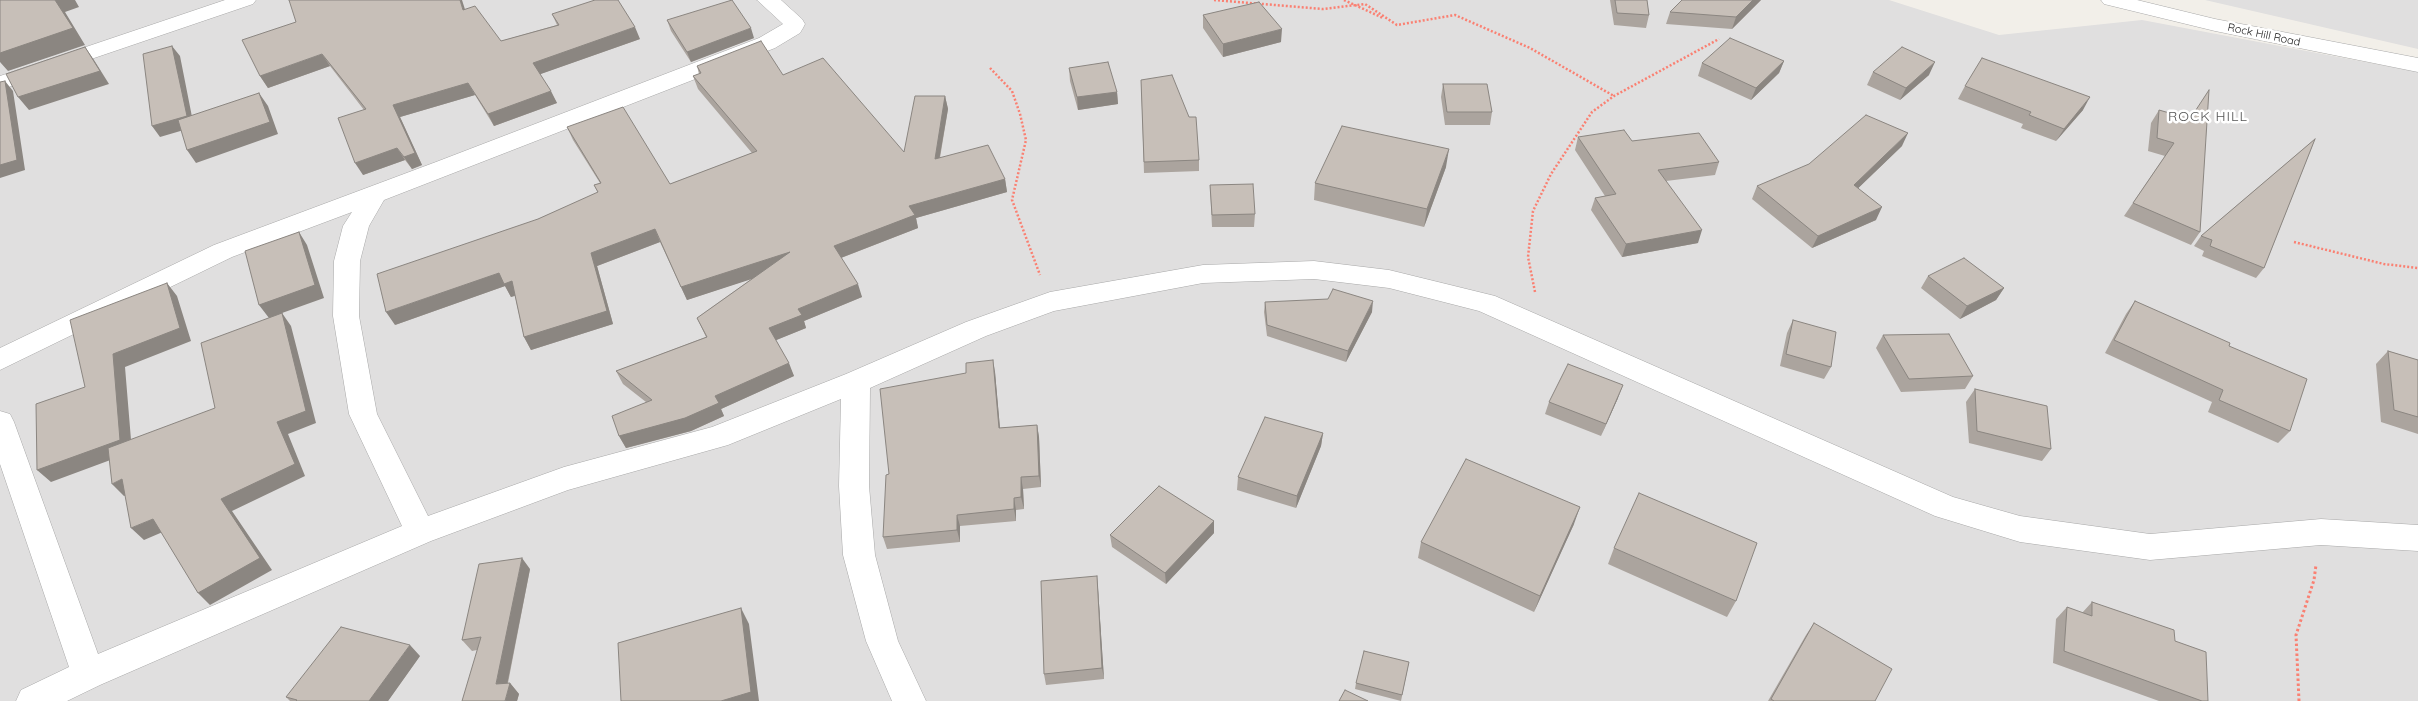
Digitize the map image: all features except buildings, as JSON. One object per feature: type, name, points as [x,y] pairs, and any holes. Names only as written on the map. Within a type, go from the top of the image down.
[{"type":"street","points":[[0,83],[246,0]]},
{"type":"street","points":[[0,360],[223,251],[767,43],[792,28],[794,24],[780,9],[767,0]]},
{"type":"street","name":"Rock Hill Road","points":[[2111,0],[2148,4],[2234,29],[2418,65]]},
{"type":"street","points":[[375,194],[356,226],[347,261],[346,316],[363,414],[420,532]]},
{"type":"street","points":[[33,701],[88,674],[420,532],[564,479],[718,437],[856,382],[976,329],[1050,302],[1203,274],[1314,270],[1389,279],[1486,303],[1541,325],[1946,507],[2020,529],[2150,547],[2321,532],[2418,538]]},
{"type":"street","points":[[856,382],[854,486],[859,555],[882,641],[909,701]]},
{"type":"street","points":[[0,422],[88,674]]},
{"type":"path","points":[[1214,0],[1323,9],[1364,4],[1397,25]]},
{"type":"path","points":[[1344,0],[1397,25],[1455,15],[1530,48],[1614,96]]},
{"type":"path","points":[[1541,325],[1528,257],[1533,211],[1552,174],[1592,112],[1614,96],[1719,39]]},
{"type":"path","points":[[990,68],[1012,91],[1020,114],[1026,140],[1012,200],[1050,302]]},
{"type":"path","points":[[2294,242],[2384,264],[2418,268]]},
{"type":"path","points":[[2299,701],[2296,635],[2314,580],[2321,532]]},
{"type":"shaded area","points":[[0,0],[1889,0],[1999,35],[2142,20],[2418,72],[2418,701],[0,701]]},
{"type":"shaded area","points":[[2205,0],[2418,0],[2418,49]]},
{"type":"district","name":"ROCK HILL","points":[[2208,117]]}]
